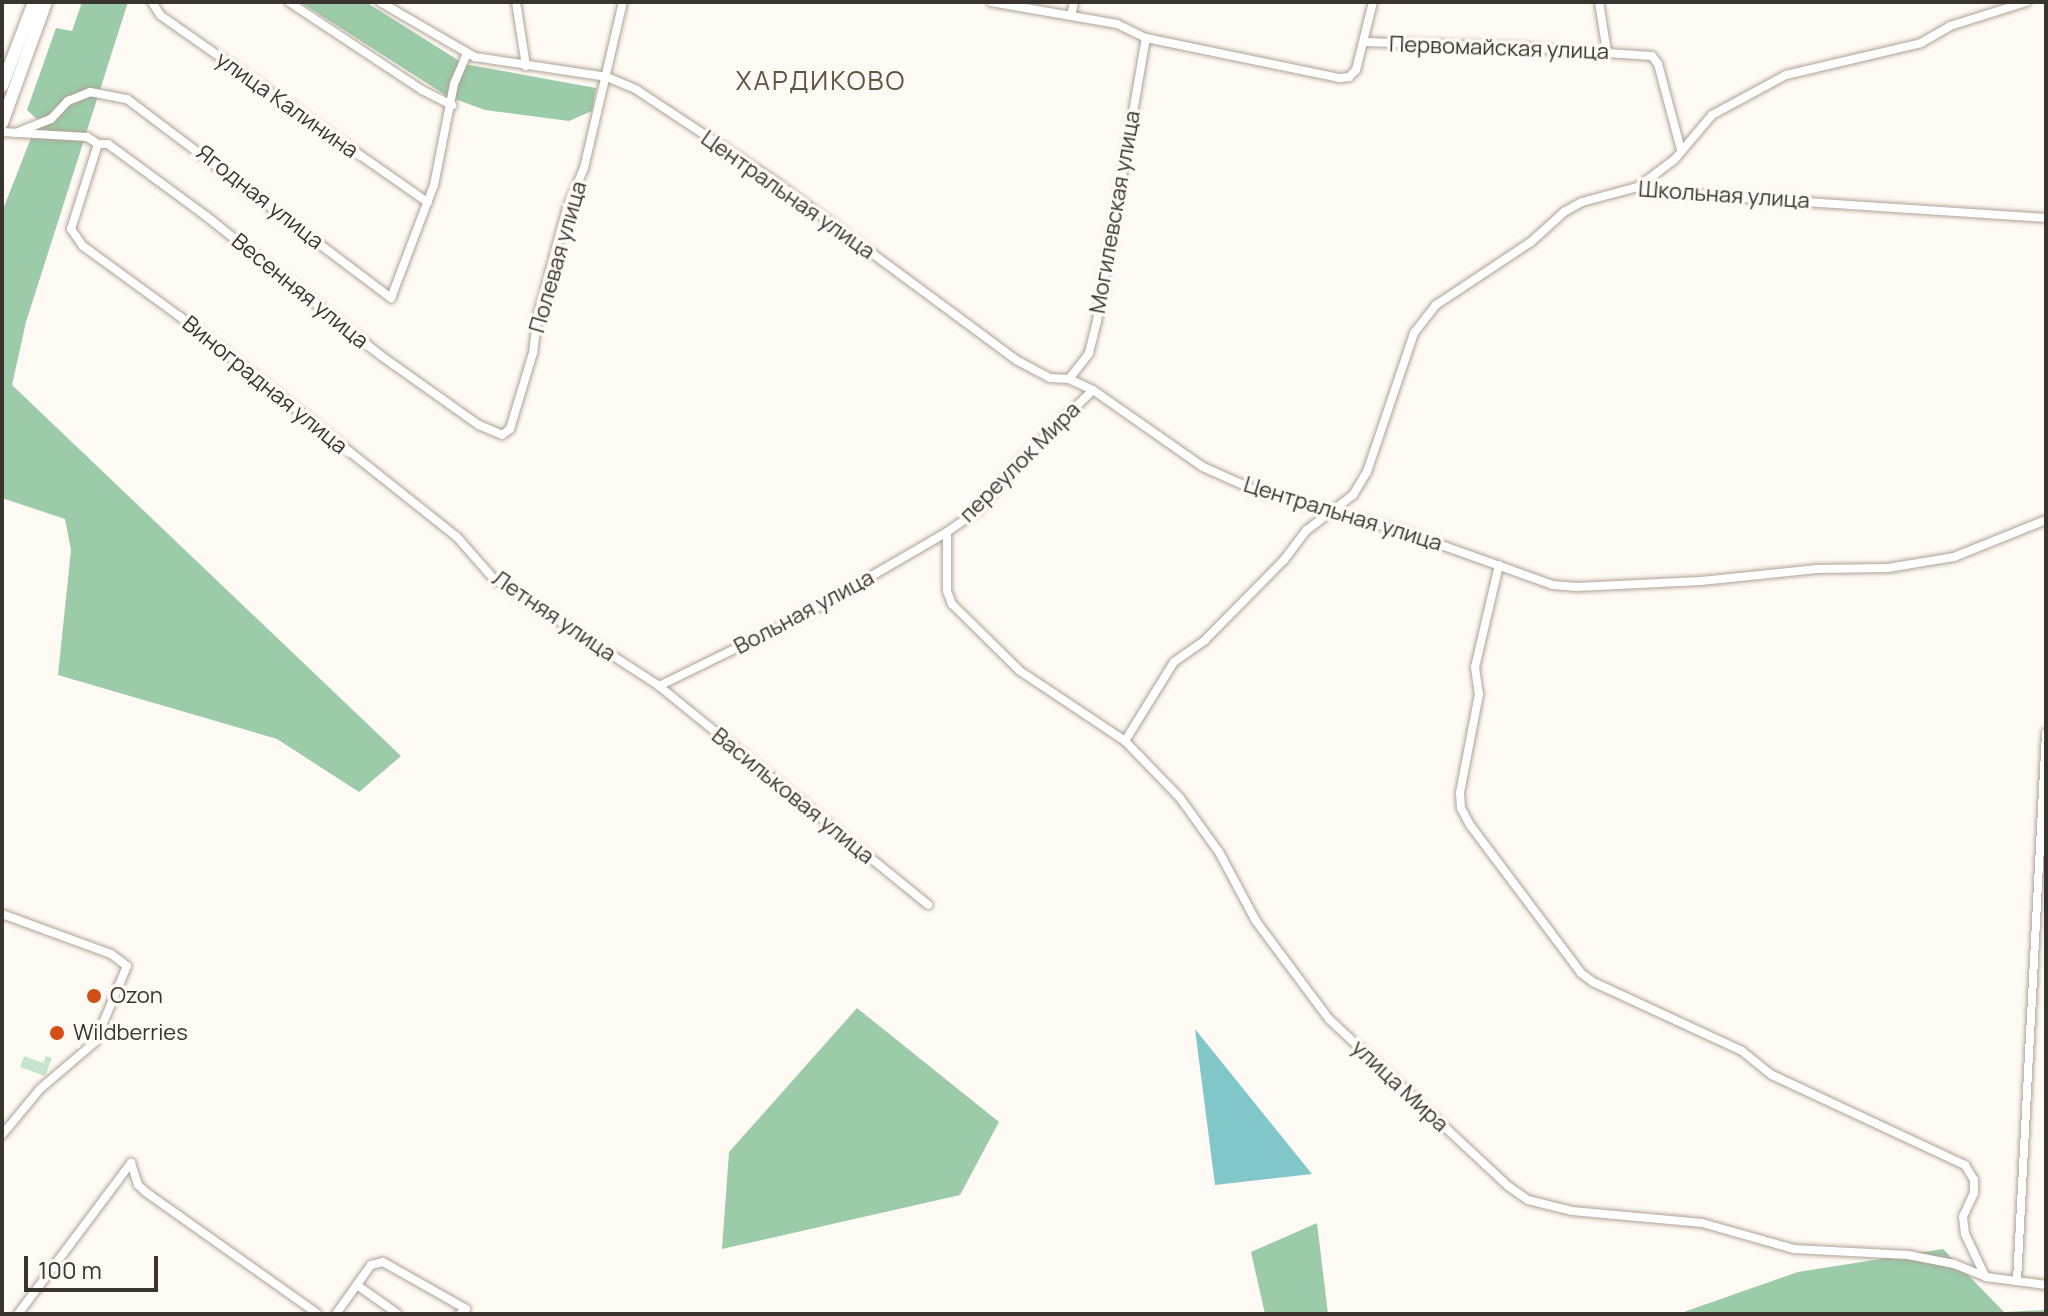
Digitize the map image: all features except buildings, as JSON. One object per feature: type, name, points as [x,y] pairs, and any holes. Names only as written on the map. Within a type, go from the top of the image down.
[{"type":"main road","points":[[2,86],[34,2]]},
{"type":"main road","points":[[2,123],[46,2]]},
{"type":"street","name":"улица Калинина","points":[[152,2],[160,15],[428,203]]},
{"type":"street","points":[[289,2],[422,90],[452,105]]},
{"type":"street","name":"Центральная улица","points":[[380,2],[467,54],[607,77],[637,90],[773,180],[1016,360],[1050,378],[1069,379],[1093,390],[1203,467],[1257,491],[1405,532],[1553,585],[1577,587],[1701,581],[1817,569],[1888,568],[1954,557],[2046,520]]},
{"type":"street","points":[[516,2],[526,66]]},
{"type":"street","name":"Полевая улица","points":[[505,434],[510,429],[533,353],[541,301],[567,208],[584,168],[623,2]]},
{"type":"street","name":"Первомайская улица","points":[[991,2],[1031,6],[1117,24],[1146,38],[1340,78],[1349,77],[1356,70],[1365,42],[1652,56],[1658,64],[1681,150]]},
{"type":"street","points":[[1071,16],[1074,2]]},
{"type":"street","points":[[1365,42],[1373,2]]},
{"type":"street","points":[[1599,2],[1607,52]]},
{"type":"street","points":[[1638,187],[1675,159],[1712,115],[1786,75],[1921,43],[1950,26],[2026,2]]},
{"type":"street","name":"Могилевская улица","points":[[1069,379],[1089,353],[1097,321],[1146,38]]},
{"type":"street","points":[[428,203],[440,167],[454,84],[467,54]]},
{"type":"street","name":"Ягодная улица","points":[[13,134],[51,119],[80,95],[105,93],[127,99],[391,298],[428,203]]},
{"type":"street","name":"Весенняя улица","points":[[2,132],[87,137],[98,144],[105,142],[181,197],[419,383],[488,431],[505,434]]},
{"type":"street","name":"Виноградная улица","points":[[98,144],[72,224],[73,235],[83,246],[179,316],[457,537]]},
{"type":"street","name":"Школьная улица","points":[[1125,741],[1174,662],[1205,640],[1284,560],[1307,530],[1353,495],[1367,472],[1414,333],[1436,305],[1531,242],[1573,207],[1607,193],[1638,187],[1654,192],[2046,218]]},
{"type":"street","name":"переулок Мира","points":[[947,532],[978,510],[1019,462],[1093,390]]},
{"type":"street","name":"улица Мира","points":[[947,532],[949,600],[1020,671],[1125,741],[1180,798],[1219,852],[1256,921],[1329,1019],[1508,1186],[1528,1200],[1572,1211],[1702,1223],[1794,1249],[1908,1255],[1954,1264],[1986,1277],[2046,1285]]},
{"type":"street","name":"Вольная улица","points":[[659,686],[808,613],[947,532]]},
{"type":"street","name":"Летняя улица","points":[[457,537],[493,578],[659,686]]},
{"type":"street","points":[[1499,565],[1475,667],[1479,694],[1460,793],[1461,808],[1470,825],[1581,973],[1593,982],[1742,1051],[1772,1075],[1965,1165],[1974,1180],[1974,1193],[1963,1217],[1965,1234],[1986,1277]]},
{"type":"street","name":"Васильковая улица","points":[[659,686],[928,905]]},
{"type":"street","points":[[2017,1281],[2046,733]]},
{"type":"street","points":[[2,914],[111,954],[127,966],[95,1042],[40,1089],[2,1135]]},
{"type":"street","points":[[18,1314],[131,1163],[138,1185],[147,1193],[318,1314]]},
{"type":"street","points":[[336,1314],[371,1265],[383,1262],[466,1309],[460,1314]]},
{"type":"street","points":[[357,1285],[398,1314]]},
{"type":"green space","points":[[82,2],[128,2],[26,322],[12,385],[401,756],[359,792],[277,739],[58,675],[71,550],[65,519],[2,498],[2,212],[38,120],[27,110],[56,28],[72,31]]},
{"type":"green space","points":[[300,2],[366,2],[464,64],[596,88],[592,111],[569,121],[485,110],[447,96]]},
{"type":"green space","points":[[857,1008],[999,1122],[960,1195],[722,1249],[729,1152]]},
{"type":"green space","points":[[24,1056],[43,1063],[46,1056],[52,1058],[45,1076],[20,1067]]},
{"type":"green space","points":[[1317,1223],[1328,1314],[1265,1314],[1251,1252]]},
{"type":"green space","points":[[1943,1249],[2004,1312],[2046,1310],[2046,1314],[1678,1314],[1798,1272]]},
{"type":"water","points":[[1195,1029],[1312,1174],[1215,1185]]},
{"type":"place","name":"Ozon","points":[[94,996]]},
{"type":"place","name":"Wildberries","points":[[57,1033]]},
{"type":"district","name":"ХАРДИКОВО","points":[[821,81]]}]
